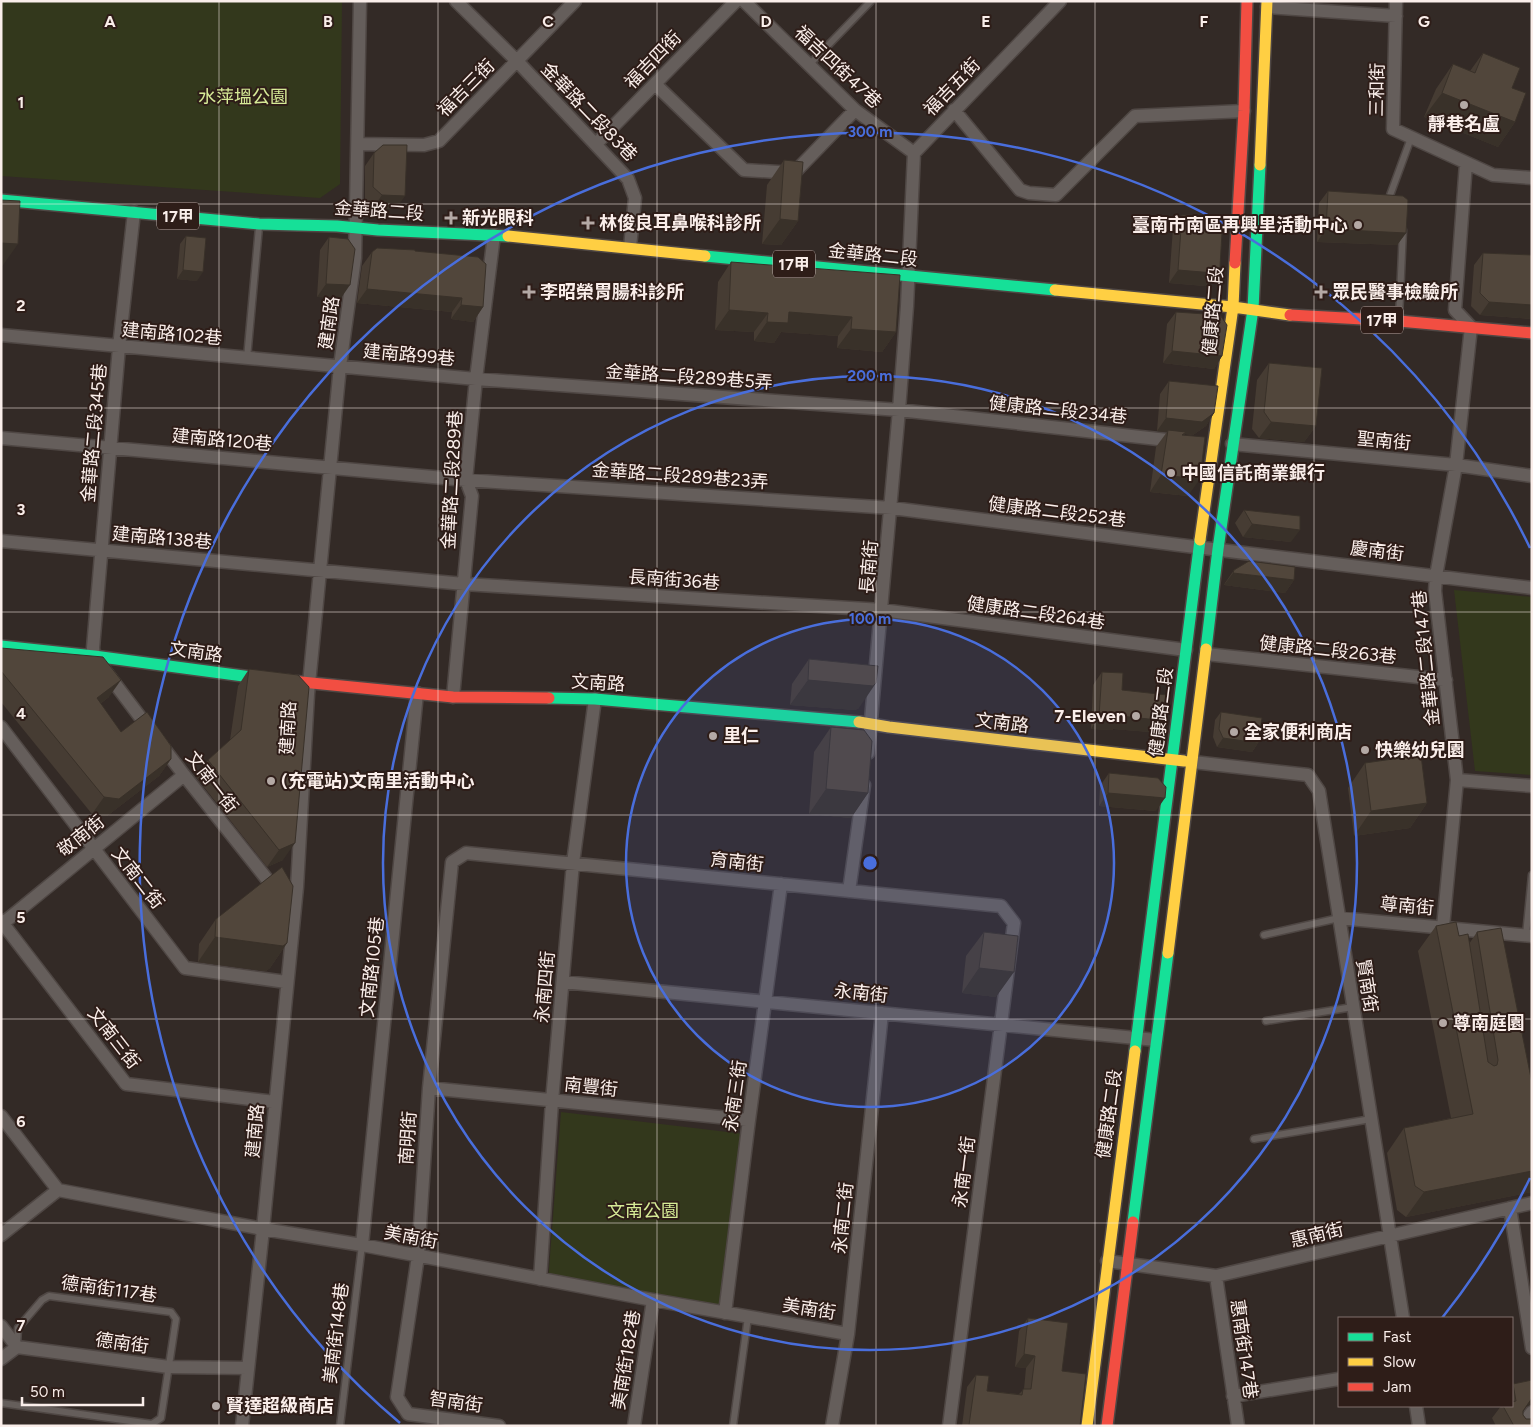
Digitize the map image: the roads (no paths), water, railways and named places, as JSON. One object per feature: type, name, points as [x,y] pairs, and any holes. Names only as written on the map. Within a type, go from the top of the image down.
[{"type":"street","name":"建南路","points":[[242,1426],[297,887],[309,684],[340,366],[355,258],[360,1]]},
{"type":"street","name":"金華路二段83巷","points":[[456,1],[517,61],[628,179],[635,198],[630,247]]},
{"type":"street","name":"福吉三街","points":[[358,144],[424,145],[439,140],[575,1]]},
{"type":"street","name":"福吉四街","points":[[596,144],[736,1]]},
{"type":"street","name":"福吉四街47巷","points":[[744,1],[855,110],[914,153]]},
{"type":"street","name":"健康路二段","points":[[1087,1426],[1136,1038],[1174,760],[1209,445],[1233,307],[1244,111],[1247,1]]},
{"type":"street","name":"三和街","points":[[1396,1],[1393,129],[1493,175],[1532,178]]},
{"type":"street","name":"福吉五街","points":[[914,153],[1055,3]]},
{"type":"street","points":[[1267,4],[1396,16]]},
{"type":"street","name":"健康路二段","points":[[1107,1426],[1193,762],[1218,549],[1253,309],[1267,4]]},
{"type":"street","points":[[655,84],[744,170],[794,173],[855,110]]},
{"type":"street","points":[[954,110],[1020,190],[1029,193],[1056,194],[1135,116],[1244,111]]},
{"type":"street","points":[[908,276],[914,153]]},
{"type":"street","points":[[1466,163],[1455,310],[1471,327]]},
{"type":"street","name":"金華路二段","points":[[1,200],[259,224],[494,235],[1253,309],[1279,314],[1399,321],[1532,333]]},
{"type":"street","name":"金華路二段345巷","points":[[94,656],[93,648],[119,347],[134,212]]},
{"type":"street","name":"金華路二段289巷","points":[[453,697],[472,496],[466,480],[476,379],[494,235]]},
{"type":"street","name":"長南街","points":[[849,891],[869,750],[892,508],[908,276]]},
{"type":"street","name":"金華路二段147巷","points":[[1443,927],[1457,780],[1435,591],[1456,465],[1471,327]]},
{"type":"street","name":"建南路102巷","points":[[1,335],[340,366]]},
{"type":"street","name":"建南路99巷","points":[[340,366],[476,379]]},
{"type":"street","name":"金華路二段289巷5弄","points":[[476,379],[899,410]]},
{"type":"street","name":"健康路二段234巷","points":[[899,410],[1184,442]]},
{"type":"street","name":"建南路120巷","points":[[1,438],[466,480]]},
{"type":"street","name":"聖南街","points":[[1232,444],[1456,465],[1532,476]]},
{"type":"street","name":"金華路二段289巷23弄","points":[[466,480],[892,508]]},
{"type":"street","name":"健康路二段252巷","points":[[892,508],[1218,549]]},
{"type":"street","name":"建南路138巷","points":[[1,541],[464,584]]},
{"type":"street","name":"慶南街","points":[[1218,549],[1532,588]]},
{"type":"street","name":"長南街36巷","points":[[464,584],[882,610]]},
{"type":"street","name":"健康路二段264巷","points":[[882,610],[1186,650]]},
{"type":"street","name":"文南路","points":[[1,646],[309,684],[453,697],[595,699],[854,721],[1193,762]]},
{"type":"street","name":"健康路二段263巷","points":[[1206,654],[1446,680]]},
{"type":"street","name":"文南一街","points":[[94,656],[184,775],[270,883],[297,887]]},
{"type":"street","name":"文南路105巷","points":[[362,1245],[417,694]]},
{"type":"street","name":"永南四街","points":[[540,1279],[552,1101],[574,863],[595,699]]},
{"type":"street","name":"文南二街","points":[[1,727],[185,968],[286,982]]},
{"type":"street","name":"賢南街","points":[[1193,762],[1308,775],[1319,791],[1402,1317]]},
{"type":"street","name":"敬南街","points":[[2,923],[184,775]]},
{"type":"street","points":[[1457,780],[1532,786]]},
{"type":"street","name":"育南街","points":[[452,862],[466,853],[1001,906],[1014,923]]},
{"type":"street","name":"南明街","points":[[408,1414],[397,1397],[418,1256],[429,1088],[452,862]]},
{"type":"street","name":"永南三街","points":[[725,1313],[781,884]]},
{"type":"street","name":"尊南街","points":[[1339,918],[1529,935]]},
{"type":"street","name":"文南三街","points":[[2,923],[126,1084],[274,1102]]},
{"type":"street","name":"永南一街","points":[[949,1426],[1014,923]]},
{"type":"street","name":"永南街","points":[[563,982],[1156,1040]]},
{"type":"street","name":"永南二街","points":[[832,1426],[848,1334],[882,1013]]},
{"type":"street","name":"南豐街","points":[[429,1088],[749,1120]]},
{"type":"street","points":[[1,1116],[58,1190],[1,1235]]},
{"type":"street","name":"美南街","points":[[58,1190],[263,1229],[362,1245],[653,1300],[848,1334]]},
{"type":"street","name":"惠南街","points":[[1108,1261],[1216,1276],[1532,1203]]},
{"type":"street","points":[[1510,1208],[1532,1348]]},
{"type":"street","name":"惠南街147巷","points":[[1216,1276],[1238,1426]]},
{"type":"street","name":"美南街182巷","points":[[634,1426],[653,1300]]},
{"type":"street","points":[[1,1326],[17,1346],[1,1359]]},
{"type":"street","name":"德南街","points":[[17,1346],[169,1368],[248,1368]]},
{"type":"street","points":[[1233,1396],[1338,1379]]},
{"type":"street","points":[[1416,1407],[1419,1426]]},
{"type":"street","points":[[1521,1426],[1532,1412]]},
{"type":"street","name":"智南街","points":[[408,1414],[499,1426]]},
{"type":"lane","points":[[809,65],[871,1]]},
{"type":"lane","points":[[1396,204],[1389,198],[1410,138]]},
{"type":"lane","points":[[1399,321],[1404,219]]},
{"type":"lane","points":[[247,358],[259,224]]},
{"type":"lane","points":[[1529,935],[1532,875]]},
{"type":"lane","points":[[1264,935],[1339,918]]},
{"type":"lane","points":[[1443,927],[1452,938]]},
{"type":"lane","points":[[1266,1021],[1353,1007]]},
{"type":"lane","points":[[1254,1139],[1371,1118]]},
{"type":"lane","name":"美南街148巷","points":[[340,1426],[362,1245]]},
{"type":"lane","name":"德南街117巷","points":[[17,1346],[18,1328],[42,1300],[49,1296],[171,1312],[176,1319],[169,1368]]},
{"type":"lane","points":[[734,1426],[748,1317]]},
{"type":"lane","points":[[1,1403],[152,1424],[161,1418],[169,1368]]},
{"type":"place","name":"靜巷名盧","points":[[1464,105]]},
{"type":"place","name":"新光眼科","points":[[451,218]]},
{"type":"place","name":"林俊良耳鼻喉科診所","points":[[588,223]]},
{"type":"place","name":"臺南市南區再興里活動中心","points":[[1358,225]]},
{"type":"place","name":"李昭榮胃腸科診所","points":[[529,292]]},
{"type":"place","name":"眾民醫事檢驗所","points":[[1321,292]]},
{"type":"place","name":"中國信託商業銀行","points":[[1171,473]]},
{"type":"place","name":"7-Eleven","points":[[1136,716]]},
{"type":"place","name":"全家便利商店","points":[[1234,732]]},
{"type":"place","name":"里仁","points":[[713,736]]},
{"type":"place","name":"快樂幼兒園","points":[[1365,750]]},
{"type":"place","name":"(充電站)文南里活動中心","points":[[271,781]]},
{"type":"place","name":"尊南庭園","points":[[1443,1023]]},
{"type":"place","name":"賢達超級商店","points":[[216,1406]]},
{"type":"park label","name":"水萍塭公園","points":[[243,97]]},
{"type":"park label","name":"文南公園","points":[[643,1211]]}]
